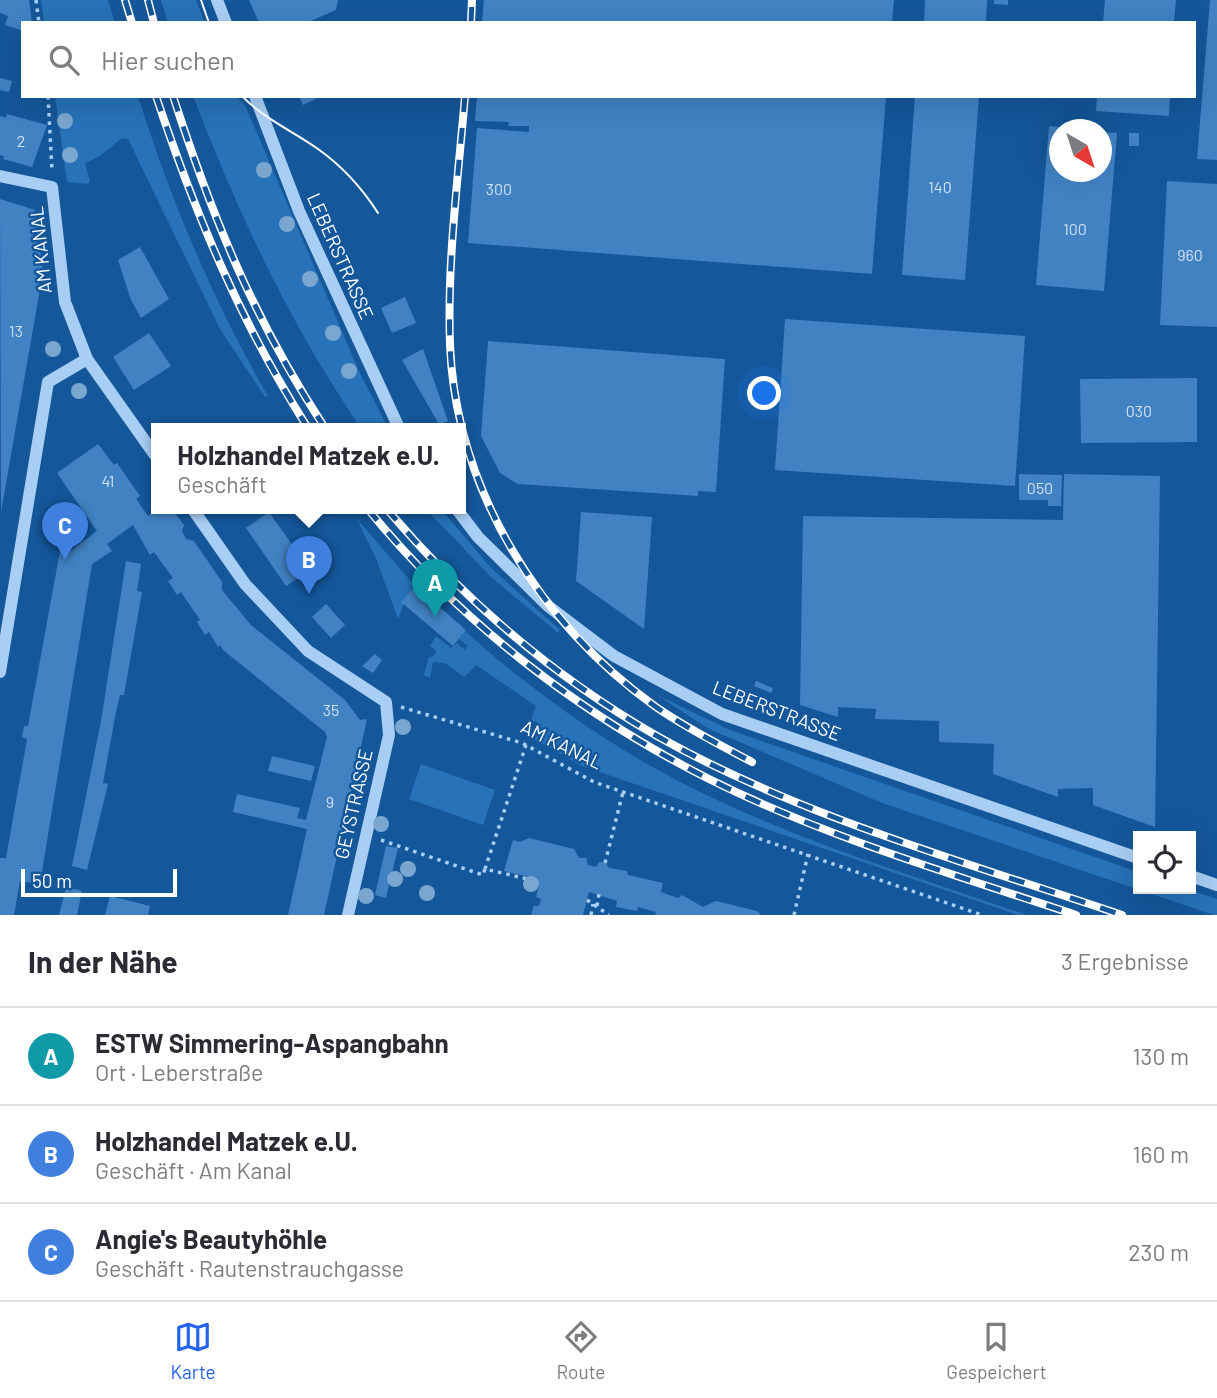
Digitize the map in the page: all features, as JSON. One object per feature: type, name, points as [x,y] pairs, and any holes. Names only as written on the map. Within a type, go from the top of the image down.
[{"type":"street","points":[[217,0],[225,21]]},
{"type":"street","name":"LEBERSTRASSE","points":[[255,98],[299,211],[397,423]]},
{"type":"street","points":[[0,176],[52,187]]},
{"type":"street","name":"AM KANAL","points":[[52,187],[65,302],[87,359],[151,450]]},
{"type":"street","points":[[0,672],[48,382],[87,359]]},
{"type":"street","points":[[196,514],[245,584],[308,651],[386,702]]},
{"type":"street","name":"LEBERSTRASSE","points":[[461,514],[478,537],[548,606],[614,656],[722,714],[1133,856]]},
{"type":"street","name":"GEYSTRASSE","points":[[348,915],[389,735],[386,702]]},
{"type":"street","points":[[1196,878],[1217,885]]},
{"type":"path","points":[[36,0],[39,21]]},
{"type":"path","name":"AM KANAL","points":[[48,98],[52,187]]},
{"type":"path","name":"AM KANAL","points":[[386,702],[526,746],[564,768],[623,792],[982,915]]},
{"type":"path","points":[[366,835],[483,875],[526,746]]},
{"type":"path","points":[[605,863],[623,792]]},
{"type":"path","points":[[794,915],[808,854]]},
{"type":"path","points":[[485,869],[536,881]]},
{"type":"path","points":[[591,915],[599,894]]},
{"type":"path","points":[[587,900],[609,915]]},
{"type":"shaded area","points":[[41,0],[108,0],[114,21],[44,21]]},
{"type":"shaded area","points":[[161,0],[196,0],[204,21],[167,21]]},
{"type":"shaded area","points":[[55,98],[139,98],[164,174],[211,287],[268,396],[265,397],[220,329],[128,139],[122,138],[100,156],[85,163],[90,181],[88,184],[67,182]]},
{"type":"shaded area","points":[[194,98],[238,98],[245,105],[359,371],[385,423],[358,423],[335,389],[267,267],[228,183]]},
{"type":"shaded area","points":[[431,514],[445,514],[491,568],[560,630],[558,633],[491,577]]},
{"type":"shaded area","points":[[357,519],[415,586],[402,601],[404,604],[398,619],[377,561]]},
{"type":"shaded area","points":[[465,631],[531,686],[577,719],[649,765],[694,789],[740,811],[835,849],[1027,915],[1018,915],[582,766],[532,738],[537,722],[531,720],[536,706],[476,665],[464,677],[445,663],[433,662],[430,678],[424,675],[428,659],[436,651],[430,646],[436,636],[451,648],[457,643],[465,650],[468,646],[459,639]]},
{"type":"shaded area","points":[[657,695],[730,730],[1133,870],[1133,888],[882,803],[709,729]]},
{"type":"shaded area","points":[[421,764],[495,790],[483,825],[409,799]]},
{"type":"shaded area","points":[[1196,892],[1217,899],[1217,915],[1152,894]]},
{"type":"building","points":[[0,0],[29,0],[32,21],[21,21],[21,30],[5,25],[8,16],[0,13]]},
{"type":"building","points":[[249,0],[338,0],[336,10],[311,21],[258,21]]},
{"type":"building","points":[[484,0],[894,0],[892,21],[482,21]]},
{"type":"building","points":[[925,0],[987,0],[986,21],[924,21]]},
{"type":"building","points":[[994,0],[1008,0],[1008,5],[994,4]]},
{"type":"building","points":[[1105,0],[1176,0],[1174,21],[1103,21]]},
{"type":"building","points":[[1210,0],[1217,0],[1217,160],[1197,159]]},
{"type":"building","points":[[0,78],[12,81],[9,92],[0,90]]},
{"type":"building","points":[[300,98],[316,98],[316,99],[303,105]]},
{"type":"building","points":[[477,98],[886,98],[872,274],[468,243],[477,128],[529,132],[529,126],[508,126],[509,122],[475,121]]},
{"type":"building","points":[[915,98],[979,98],[965,280],[902,275]]},
{"type":"building","points":[[1097,98],[1170,98],[1169,116],[1096,111]]},
{"type":"building","points":[[7,114],[47,125],[32,167],[3,159],[4,156],[0,155],[0,116],[6,118]]},
{"type":"building","points":[[1049,126],[1049,182],[1112,182],[1112,133],[1117,133],[1104,291],[1036,285]]},
{"type":"building","points":[[1129,133],[1139,133],[1139,146],[1129,146]]},
{"type":"building","points":[[1167,181],[1217,184],[1217,327],[1160,325]]},
{"type":"building","points":[[0,199],[35,210],[43,273],[38,273],[40,289],[1,512]]},
{"type":"building","points":[[140,247],[169,299],[141,318],[131,300],[118,260]]},
{"type":"building","points":[[405,297],[416,323],[392,333],[381,308]]},
{"type":"building","points":[[785,319],[1025,336],[1015,486],[775,470]]},
{"type":"building","points":[[149,333],[171,366],[134,390],[113,357]]},
{"type":"building","points":[[488,341],[725,359],[716,492],[698,491],[698,496],[518,484],[500,473],[481,436]]},
{"type":"building","points":[[423,349],[448,421],[438,423],[402,360]]},
{"type":"building","points":[[1197,378],[1197,442],[1081,443],[1080,379]]},
{"type":"building","points":[[98,444],[114,465],[117,463],[140,496],[136,499],[148,516],[176,514],[184,525],[182,531],[186,539],[194,541],[222,582],[222,590],[251,625],[345,700],[360,720],[367,719],[324,915],[288,915],[307,829],[233,812],[237,794],[300,808],[297,818],[306,820],[327,737],[325,732],[220,645],[218,647],[209,632],[205,635],[197,622],[200,620],[181,592],[177,595],[168,581],[173,578],[154,552],[150,555],[133,525],[107,544],[112,551],[92,564],[40,884],[20,881],[14,915],[0,915],[0,858],[6,858],[27,739],[22,737],[24,726],[28,726],[60,551],[69,552],[97,531],[57,473]]},
{"type":"building","points":[[1019,474],[1062,475],[1061,506],[1048,506],[1048,500],[1019,500]]},
{"type":"building","points":[[1064,474],[1160,476],[1155,827],[1093,805],[1093,788],[1058,789],[1058,797],[993,774],[994,744],[939,742],[939,721],[875,719],[876,709],[838,707],[838,717],[800,705],[803,516],[1063,520]]},
{"type":"building","points":[[581,512],[652,517],[644,629],[576,581]]},
{"type":"building","points":[[266,514],[270,514],[310,570],[286,586],[246,528]]},
{"type":"building","points":[[126,561],[141,564],[137,591],[142,592],[124,695],[120,695],[103,783],[108,784],[87,870],[72,866],[101,721]]},
{"type":"building","points":[[415,586],[466,630],[453,646],[401,602]]},
{"type":"building","points":[[326,604],[345,625],[331,638],[312,617]]},
{"type":"building","points":[[375,654],[382,660],[373,673],[362,666]]},
{"type":"building","points":[[756,681],[773,688],[771,693],[754,686]]},
{"type":"building","points":[[272,756],[315,766],[311,781],[268,771]]},
{"type":"building","points":[[529,838],[574,849],[579,858],[586,858],[588,865],[596,867],[599,862],[606,863],[609,868],[627,871],[628,875],[663,883],[661,892],[678,898],[682,895],[703,907],[716,901],[757,911],[761,915],[655,915],[656,912],[638,907],[637,911],[616,907],[617,901],[589,892],[583,915],[531,915],[534,906],[539,906],[541,899],[536,897],[539,886],[534,878],[504,871],[513,840],[520,842]]},
{"type":"building","points":[[386,846],[398,848],[386,898],[375,895]]},
{"type":"building","points":[[66,887],[82,891],[77,915],[59,915]]},
{"type":"building","points":[[110,896],[150,906],[148,915],[105,915]]},
{"type":"tram line","points":[[201,0],[208,21]]},
{"type":"tram line","points":[[244,98],[327,156],[358,186],[378,213]]},
{"type":"railway","points":[[125,0],[131,21]]},
{"type":"railway","points":[[148,0],[153,21]]},
{"type":"railway","points":[[471,21],[472,0]]},
{"type":"railway","points":[[157,98],[187,183],[222,267],[261,349],[305,423]]},
{"type":"railway","points":[[174,98],[237,268],[277,348],[322,423]]},
{"type":"railway","points":[[462,423],[456,399],[449,314],[456,189],[465,98]]},
{"type":"railway","points":[[466,442],[487,501],[512,549],[541,594],[576,636],[614,674],[656,707],[752,762]]},
{"type":"railway","points":[[372,514],[441,589],[524,662],[613,725],[661,753],[753,800],[844,837],[1076,915]]},
{"type":"railway","points":[[391,514],[446,573],[511,634],[582,688],[657,736],[768,791],[826,814],[1122,915]]},
{"type":"place","name":"Angie's Beautyhöhle","points":[[65,560]]},
{"type":"place","name":"Holzhandel Matzek e.U.","points":[[309,594]]},
{"type":"place","name":"ESTW Simmering-Aspangbahn","points":[[435,617]]}]
